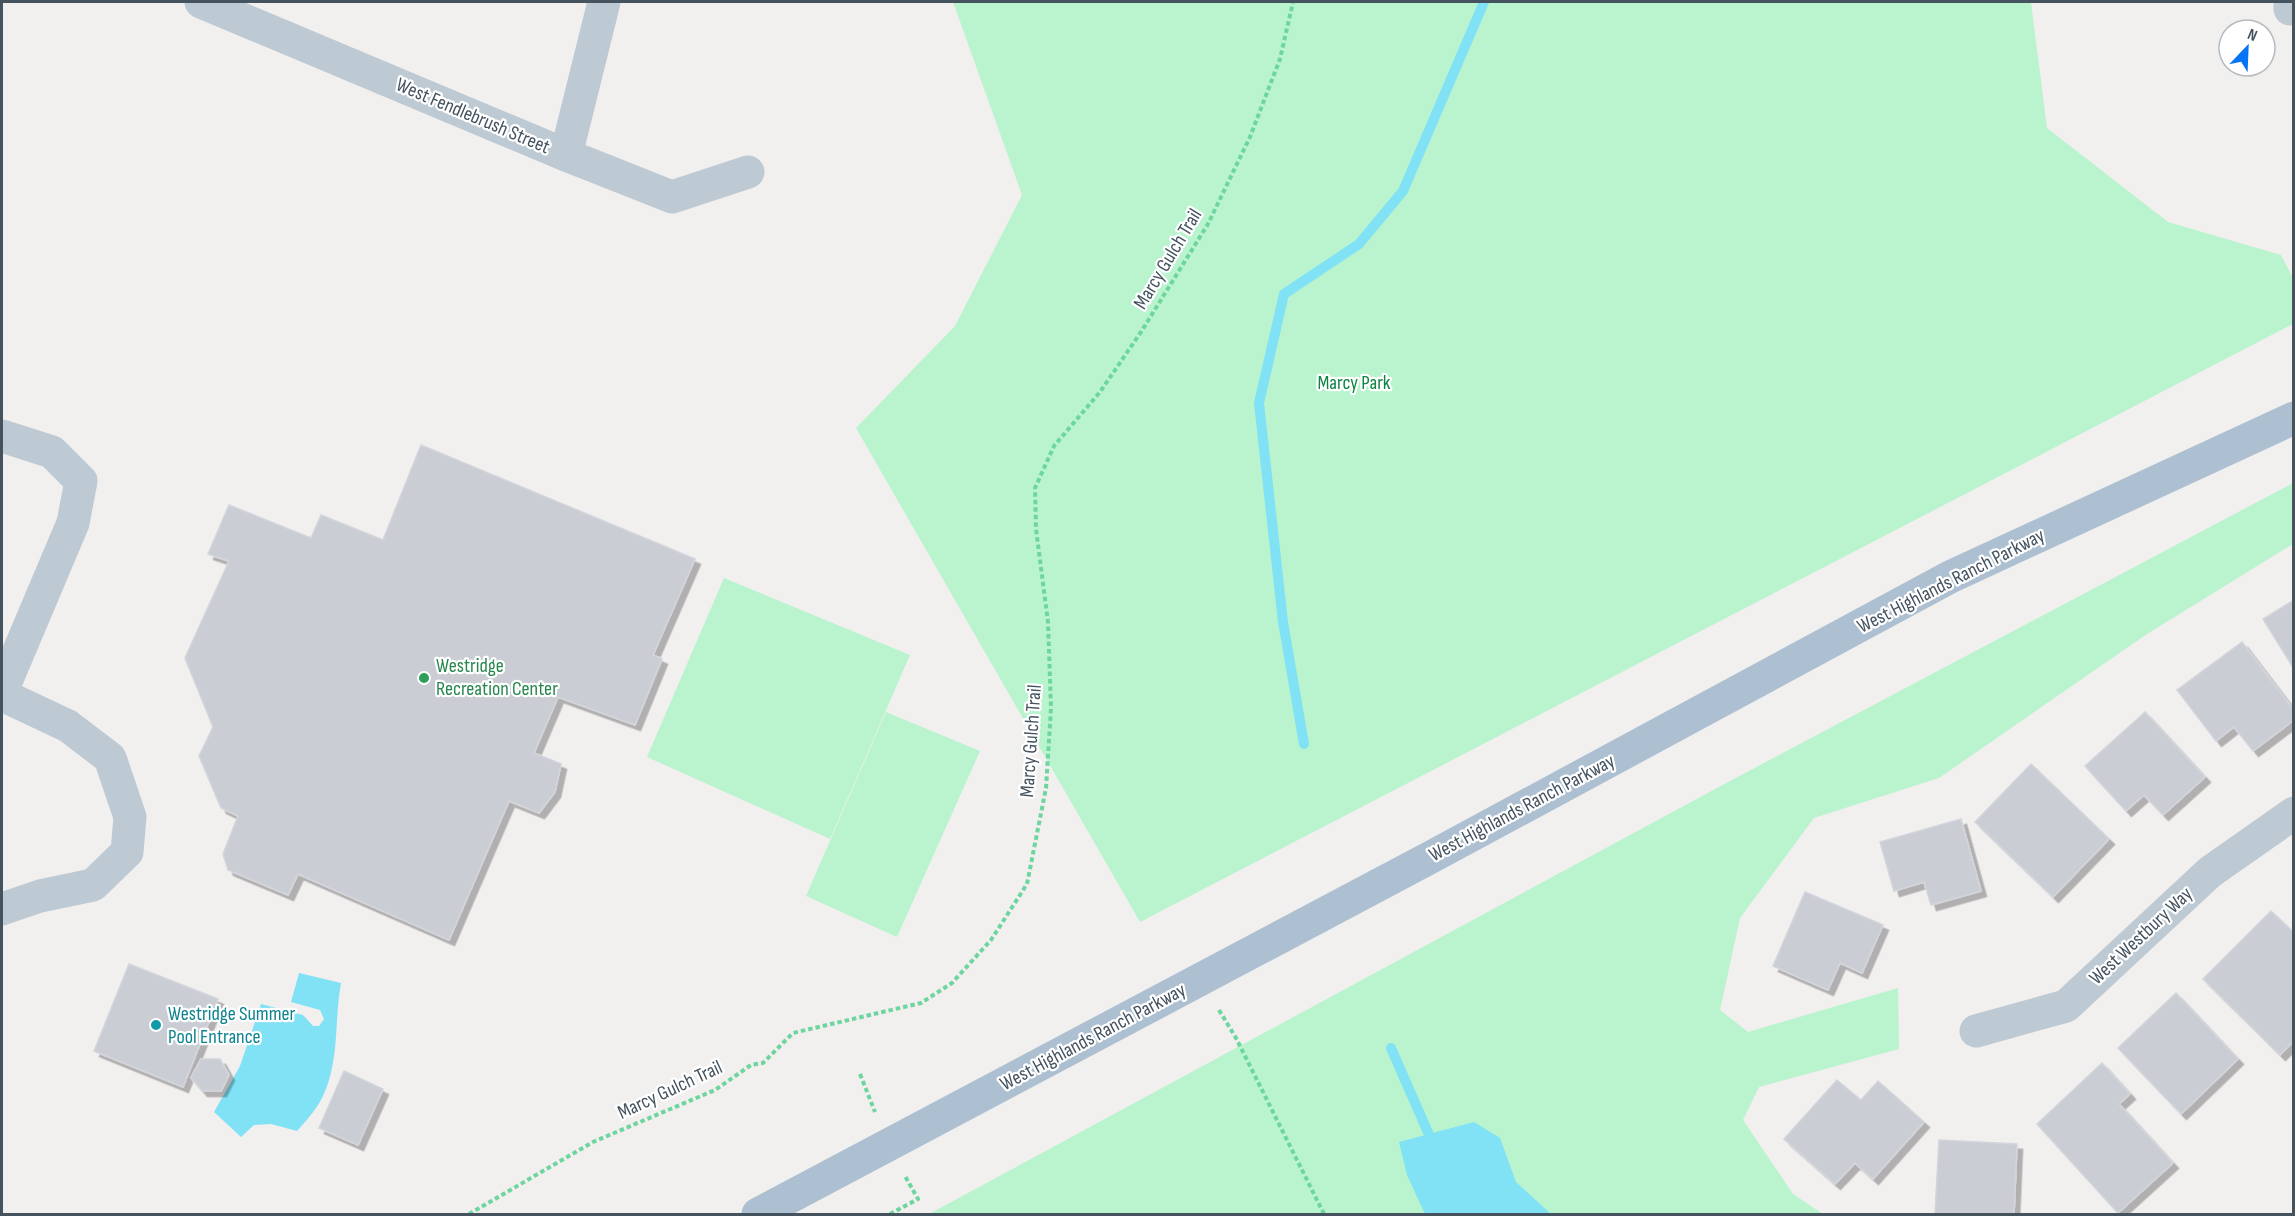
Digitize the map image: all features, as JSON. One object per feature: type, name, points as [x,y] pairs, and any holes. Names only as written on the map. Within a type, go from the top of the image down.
[{"type":"main road","name":"West Highlands Ranch Parkway","points":[[758,1215],[1950,578],[2294,418]]},
{"type":"street","name":"West Fendlebrush Street","points":[[201,2],[672,197],[748,172]]},
{"type":"street","points":[[566,155],[604,2]]},
{"type":"street","points":[[2,436],[52,452],[81,481],[73,523],[2,693],[68,726],[110,758],[130,817],[128,852],[93,885],[40,896],[2,909]]},
{"type":"street","name":"West Westbury Way","points":[[1976,1031],[2066,1006],[2210,872],[2294,813]]},
{"type":"path","name":"Marcy Gulch Trail","points":[[469,1215],[593,1142],[715,1090],[751,1065],[763,1063],[793,1033],[921,1003],[952,983],[991,940],[1027,884],[1046,788],[1052,708],[1048,622],[1036,529],[1035,488],[1054,446],[1106,383],[1142,332],[1209,224],[1250,137],[1276,70],[1293,2]]},
{"type":"path","points":[[1201,980],[1236,1038],[1324,1215]]},
{"type":"green space","name":"Marcy Park","points":[[953,2],[2031,2],[2047,128],[2168,222],[2281,255],[2293,278],[2293,324],[1140,922],[856,428],[955,326],[1022,195]]},
{"type":"green space","points":[[2293,483],[2293,544],[2147,634],[1939,778],[1814,818],[1740,918],[1720,1010],[1748,1032],[1898,988],[1899,1049],[1759,1087],[1743,1120],[1793,1194],[1823,1214],[929,1214],[1730,781]]},
{"type":"green space","points":[[724,578],[910,655],[830,839],[647,757]]},
{"type":"green space","points":[[886,712],[980,751],[897,937],[806,896]]},
{"type":"water","points":[[299,973],[341,983],[334,1056],[328,1084],[317,1107],[297,1131],[271,1124],[254,1125],[241,1137],[214,1112],[240,1066],[261,1004],[303,1015],[313,1026],[319,1026],[324,1019],[320,1010],[291,1002]]},
{"type":"water","points":[[1474,1122],[1500,1138],[1516,1182],[1551,1214],[1425,1214],[1407,1175],[1399,1142]]},
{"type":"building","name":"Westridge Recreation Center","points":[[421,445],[695,559],[653,655],[662,659],[635,725],[558,697],[534,753],[561,764],[555,792],[539,813],[509,801],[449,940],[298,874],[288,895],[228,870],[223,854],[238,816],[221,808],[199,756],[213,727],[185,658],[229,561],[208,554],[229,505],[311,538],[321,515],[383,540]]},
{"type":"building","points":[[2294,600],[2294,669],[2263,619]]},
{"type":"building","points":[[2242,642],[2294,710],[2294,720],[2253,751],[2234,727],[2216,741],[2177,690]]},
{"type":"building","points":[[2145,712],[2205,777],[2163,815],[2144,795],[2126,811],[2085,766]]},
{"type":"building","points":[[2031,764],[2109,839],[2053,897],[1975,822]]},
{"type":"building","points":[[1961,819],[1981,891],[1931,905],[1924,882],[1894,891],[1880,842]]},
{"type":"building","points":[[1805,892],[1883,925],[1862,973],[1840,963],[1828,990],[1773,966]]},
{"type":"building","points":[[2271,911],[2294,933],[2294,1041],[2280,1055],[2203,979]]},
{"type":"building","name":"Westridge Summer Pool Entrance","points":[[129,964],[218,999],[183,1087],[94,1051]]},
{"type":"building","points":[[2176,993],[2238,1059],[2181,1114],[2118,1048]]},
{"type":"building","points":[[201,1059],[220,1059],[229,1075],[221,1091],[202,1091],[191,1078]]},
{"type":"building","points":[[2102,1063],[2130,1094],[2119,1104],[2173,1163],[2118,1213],[2037,1124]]},
{"type":"building","points":[[344,1071],[383,1089],[358,1145],[319,1128]]},
{"type":"building","points":[[1837,1080],[1861,1100],[1878,1081],[1924,1122],[1873,1179],[1855,1163],[1835,1184],[1784,1139]]},
{"type":"building","points":[[1939,1140],[2017,1144],[2014,1214],[1935,1214]]},
{"type":"waterway","points":[[1304,744],[1283,622],[1259,403],[1284,294],[1359,244],[1403,191],[1484,2]]},
{"type":"waterway","points":[[1391,1048],[1434,1146]]},
{"type":"place","name":"Westridge Recreation Center","points":[[424,678]]},
{"type":"place","name":"Westridge Summer Pool Entrance","points":[[156,1025]]}]
